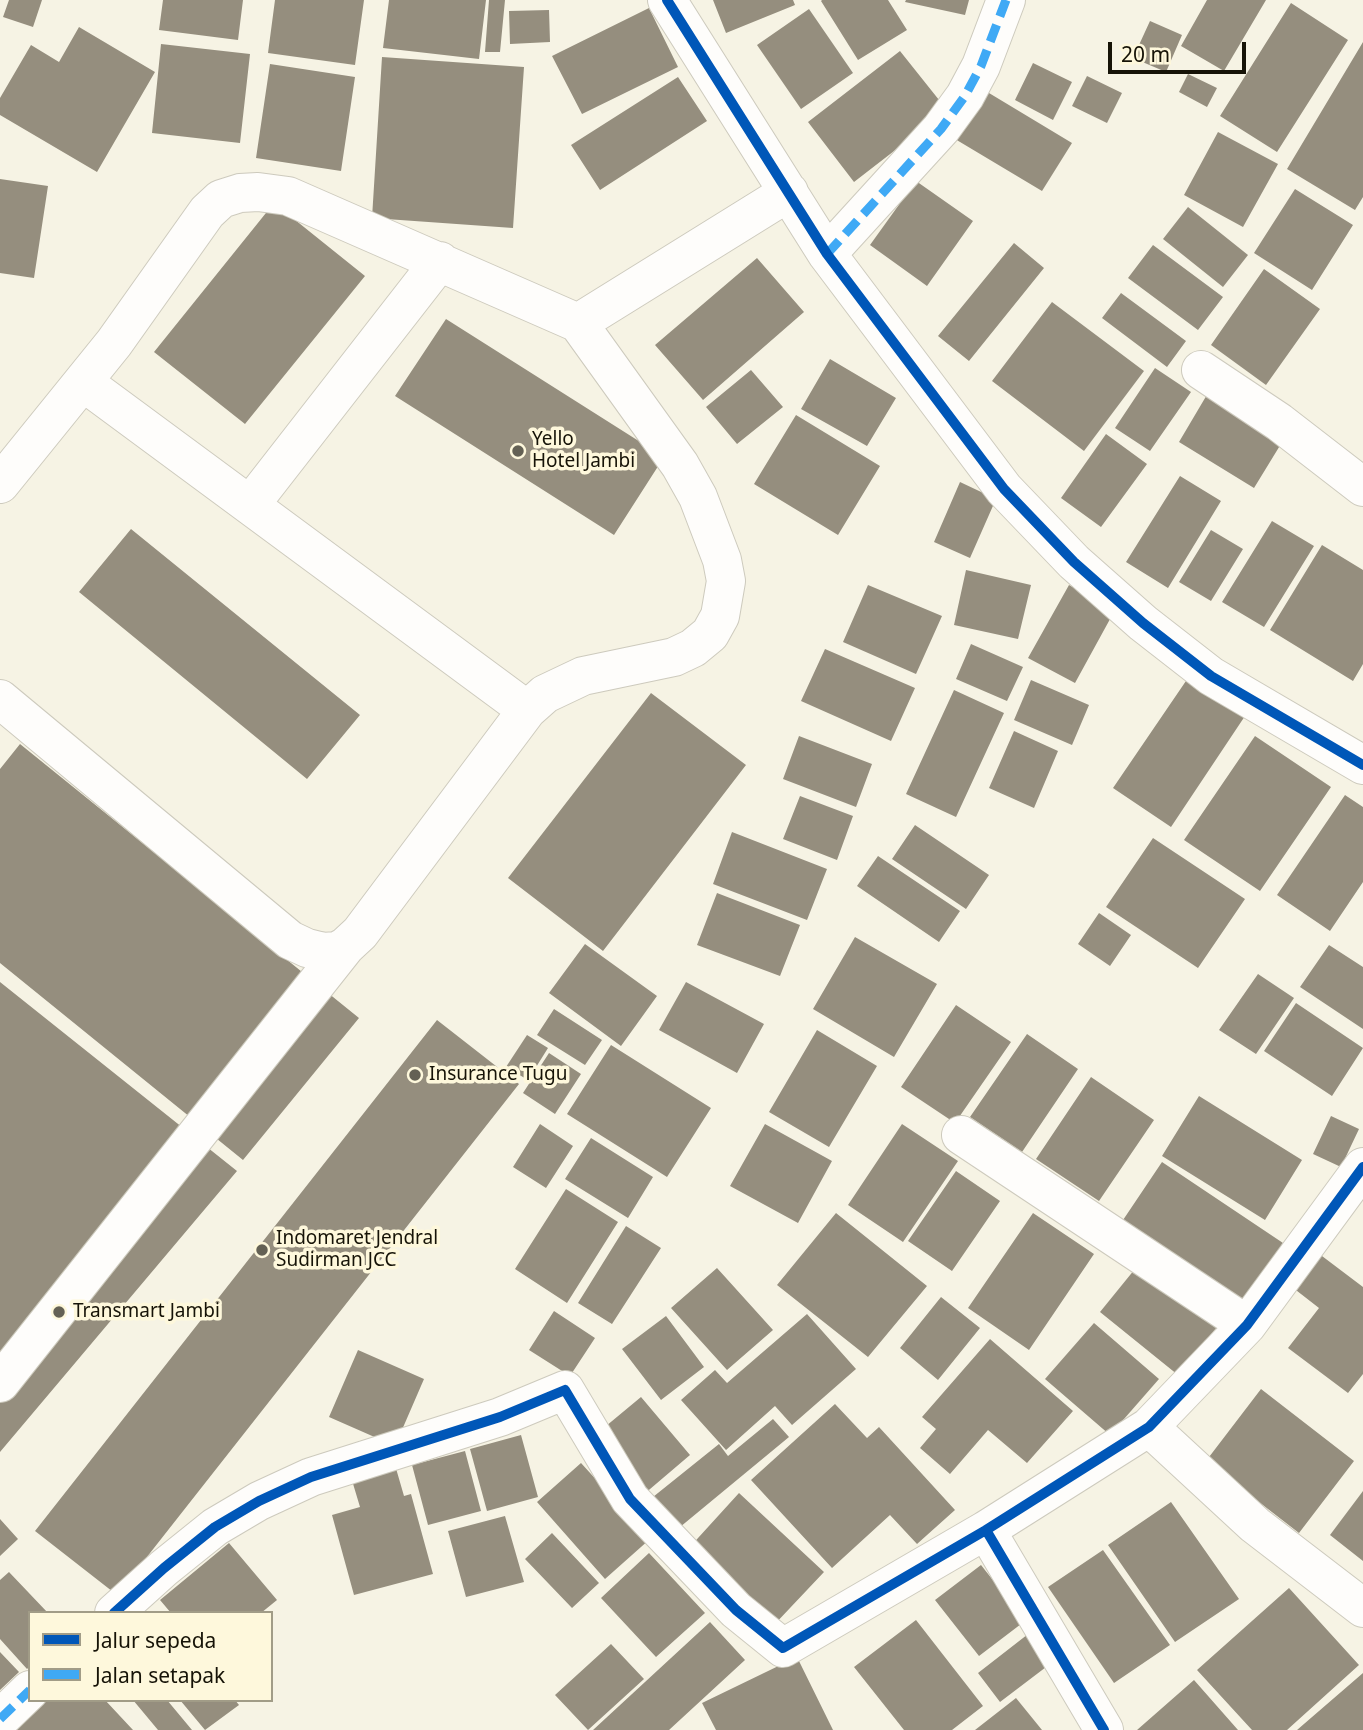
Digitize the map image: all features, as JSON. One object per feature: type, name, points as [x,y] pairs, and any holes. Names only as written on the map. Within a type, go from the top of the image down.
[{"type":"street","points":[[667,0],[827,254],[1004,489],[1074,562],[1143,623],[1211,676],[1363,765]]},
{"type":"street","points":[[827,254],[941,129],[965,96],[981,66],[1006,0]]},
{"type":"street","points":[[0,485],[114,343],[207,212],[221,199],[240,194],[258,192],[288,196],[578,323],[686,475],[698,497],[722,560],[726,582],[720,616],[710,634],[693,648],[674,657],[583,676],[545,694],[527,710],[360,933],[346,946],[0,1383]]},
{"type":"street","points":[[578,323],[789,192]]},
{"type":"street","points":[[250,505],[440,261]]},
{"type":"street","points":[[1201,370],[1279,422],[1363,487]]},
{"type":"street","points":[[83,382],[527,710]]},
{"type":"street","points":[[0,699],[290,940],[323,952],[337,951],[346,946]]},
{"type":"street","points":[[961,1135],[1247,1325]]},
{"type":"street","points":[[116,1611],[215,1527],[259,1501],[311,1477],[500,1417],[565,1391],[630,1499],[736,1610],[783,1647],[986,1530],[1149,1427],[1247,1325],[1363,1167]]},
{"type":"street","points":[[1149,1427],[1255,1525],[1363,1608]]},
{"type":"street","points":[[986,1530],[1104,1730]]},
{"type":"street","points":[[0,1719],[28,1692]]},
{"type":"building","points":[[9,0],[42,0],[33,27],[3,17]]},
{"type":"building","points":[[163,0],[243,0],[238,40],[159,30]]},
{"type":"building","points":[[275,0],[364,0],[355,65],[268,53]]},
{"type":"building","points":[[389,0],[486,0],[479,59],[383,48]]},
{"type":"building","points":[[489,0],[505,0],[500,52],[485,52]]},
{"type":"building","points":[[713,0],[793,0],[795,5],[726,33]]},
{"type":"building","points":[[822,0],[888,0],[907,30],[858,60]]},
{"type":"building","points":[[969,0],[965,15],[905,2]]},
{"type":"building","points":[[1207,0],[1266,0],[1224,71],[1181,46]]},
{"type":"building","points":[[1291,3],[1348,40],[1277,152],[1220,116]]},
{"type":"building","points":[[649,8],[678,67],[582,114],[552,56]]},
{"type":"building","points":[[809,9],[853,73],[801,109],[757,45]]},
{"type":"building","points":[[549,10],[550,42],[510,44],[509,11]]},
{"type":"building","points":[[1150,21],[1182,35],[1166,72],[1133,58]]},
{"type":"building","points":[[79,27],[155,72],[97,172],[0,115],[0,98],[31,45],[59,62]]},
{"type":"building","points":[[1363,42],[1363,197],[1355,210],[1287,169]]},
{"type":"building","points":[[161,44],[250,54],[240,143],[152,133]]},
{"type":"building","points":[[900,51],[947,110],[854,182],[808,122]]},
{"type":"building","points":[[382,57],[524,67],[513,228],[372,218]]},
{"type":"building","points":[[1033,63],[1072,82],[1053,120],[1015,100]]},
{"type":"building","points":[[270,64],[355,77],[341,171],[256,158]]},
{"type":"building","points":[[1188,74],[1217,88],[1207,107],[1179,92]]},
{"type":"building","points":[[1087,76],[1122,93],[1107,123],[1072,106]]},
{"type":"building","points":[[678,77],[707,121],[600,190],[571,145]]},
{"type":"building","points":[[979,87],[1072,143],[1042,191],[950,136]]},
{"type":"building","points":[[1218,132],[1278,164],[1243,227],[1184,195]]},
{"type":"building","points":[[0,179],[48,186],[34,278],[0,273]]},
{"type":"building","points":[[916,181],[973,221],[927,286],[870,245]]},
{"type":"building","points":[[1295,189],[1353,225],[1312,290],[1254,253]]},
{"type":"building","points":[[274,203],[365,276],[245,424],[154,352]]},
{"type":"building","points":[[1188,207],[1248,255],[1223,287],[1163,239]]},
{"type":"building","points":[[1014,243],[1044,268],[969,361],[938,336]]},
{"type":"building","points":[[1153,245],[1223,297],[1198,330],[1128,278]]},
{"type":"building","points":[[757,258],[804,312],[703,400],[655,345]]},
{"type":"building","points":[[1264,269],[1320,309],[1266,385],[1211,345]]},
{"type":"building","points":[[1121,293],[1186,341],[1167,367],[1102,318]]},
{"type":"building","points":[[1052,302],[1144,371],[1084,451],[992,381]]},
{"type":"building","points":[[446,319],[664,457],[614,535],[395,396]]},
{"type":"building","points":[[830,359],[896,398],[867,446],[801,409]]},
{"type":"building","points":[[1155,368],[1191,392],[1150,451],[1115,428]]},
{"type":"building","points":[[751,370],[783,407],[737,444],[706,407]]},
{"type":"building","points":[[1208,393],[1284,439],[1254,488],[1179,442]]},
{"type":"building","points":[[796,415],[880,466],[838,535],[754,484]]},
{"type":"building","points":[[1106,434],[1147,464],[1101,527],[1061,498]]},
{"type":"building","points":[[1180,476],[1221,501],[1168,588],[1126,562]]},
{"type":"building","points":[[960,482],[996,499],[970,558],[934,542]]},
{"type":"building","points":[[1272,521],[1314,546],[1264,627],[1222,602]]},
{"type":"building","points":[[131,529],[360,715],[307,779],[79,592]]},
{"type":"building","points":[[1211,530],[1243,549],[1211,601],[1179,582]]},
{"type":"building","points":[[1322,545],[1363,570],[1363,664],[1353,681],[1270,630]]},
{"type":"building","points":[[966,570],[1031,585],[1018,639],[954,625]]},
{"type":"building","points":[[868,585],[942,616],[916,674],[843,642]]},
{"type":"building","points":[[1069,585],[1115,610],[1075,683],[1028,658]]},
{"type":"building","points":[[971,644],[1023,667],[1007,701],[956,679]]},
{"type":"building","points":[[825,649],[915,688],[891,741],[801,701]]},
{"type":"building","points":[[1188,678],[1245,716],[1171,827],[1113,788]]},
{"type":"building","points":[[1031,680],[1089,705],[1072,745],[1014,720]]},
{"type":"building","points":[[954,690],[1004,713],[956,817],[906,794]]},
{"type":"building","points":[[651,693],[746,765],[603,951],[508,878]]},
{"type":"building","points":[[1014,731],[1058,751],[1034,808],[989,788]]},
{"type":"building","points":[[799,736],[872,764],[856,807],[783,779]]},
{"type":"building","points":[[1255,736],[1331,787],[1260,891],[1184,840]]},
{"type":"building","points":[[20,744],[359,1018],[243,1160],[0,963],[0,769]]},
{"type":"building","points":[[1345,795],[1363,807],[1363,882],[1330,931],[1277,895]]},
{"type":"building","points":[[800,796],[853,816],[837,860],[783,839]]},
{"type":"building","points":[[915,825],[989,875],[966,909],[892,859]]},
{"type":"building","points":[[732,832],[827,869],[807,920],[713,884]]},
{"type":"building","points":[[1153,838],[1245,899],[1198,968],[1106,907]]},
{"type":"building","points":[[878,856],[960,911],[939,942],[857,886]]},
{"type":"building","points":[[717,893],[800,925],[780,976],[697,945]]},
{"type":"building","points":[[1099,913],[1131,935],[1110,966],[1078,944]]},
{"type":"building","points":[[855,937],[937,984],[894,1057],[813,1009]]},
{"type":"building","points":[[585,944],[657,996],[621,1046],[549,993]]},
{"type":"building","points":[[1329,945],[1363,967],[1363,1029],[1300,987]]},
{"type":"building","points":[[1258,974],[1294,998],[1256,1054],[1219,1030]]},
{"type":"building","name":"Transmart Jambi","points":[[0,982],[237,1171],[0,1452]]},
{"type":"building","points":[[686,982],[764,1024],[737,1073],[659,1030]]},
{"type":"building","points":[[1296,1003],[1363,1048],[1332,1096],[1264,1051]]},
{"type":"building","points":[[956,1005],[1011,1042],[955,1123],[901,1087]]},
{"type":"building","points":[[554,1009],[602,1040],[585,1065],[537,1035]]},
{"type":"building","points":[[437,1020],[519,1084],[117,1595],[35,1531]]},
{"type":"building","points":[[817,1030],[877,1066],[829,1147],[769,1112]]},
{"type":"building","points":[[1027,1034],[1078,1069],[1022,1152],[970,1117]]},
{"type":"building","points":[[527,1035],[548,1048],[528,1080],[506,1067]]},
{"type":"building","points":[[611,1045],[711,1108],[667,1177],[567,1114]]},
{"type":"building","points":[[549,1053],[581,1074],[555,1114],[523,1093]]},
{"type":"building","points":[[1091,1077],[1154,1120],[1099,1201],[1036,1159]]},
{"type":"building","points":[[1199,1096],[1302,1160],[1265,1220],[1162,1156]]},
{"type":"building","points":[[1331,1116],[1359,1129],[1341,1167],[1313,1154]]},
{"type":"building","points":[[540,1124],[573,1146],[546,1188],[513,1167]]},
{"type":"building","points":[[765,1124],[832,1161],[798,1223],[730,1186]]},
{"type":"building","points":[[902,1124],[958,1161],[903,1242],[848,1205]]},
{"type":"building","points":[[591,1138],[653,1177],[628,1218],[565,1179]]},
{"type":"building","points":[[1162,1162],[1283,1243],[1242,1304],[1121,1223]]},
{"type":"building","points":[[956,1171],[1000,1201],[952,1271],[908,1241]]},
{"type":"building","points":[[566,1189],[618,1222],[567,1303],[515,1269]]},
{"type":"building","points":[[836,1213],[927,1286],[868,1357],[777,1285]]},
{"type":"building","points":[[1033,1213],[1094,1254],[1029,1350],[968,1308]]},
{"type":"building","points":[[626,1226],[661,1248],[612,1324],[578,1303]]},
{"type":"building","points":[[1318,1253],[1363,1287],[1363,1374],[1348,1393],[1288,1348],[1319,1308],[1292,1287]]},
{"type":"building","points":[[1139,1264],[1217,1327],[1178,1375],[1100,1312]]},
{"type":"building","points":[[717,1268],[773,1330],[727,1370],[671,1308]]},
{"type":"building","points":[[941,1297],[980,1328],[938,1380],[900,1348]]},
{"type":"building","points":[[554,1311],[595,1338],[570,1376],[529,1350]]},
{"type":"building","points":[[807,1314],[856,1369],[792,1425],[775,1406],[726,1450],[681,1400],[715,1370],[727,1383]]},
{"type":"building","points":[[666,1316],[704,1367],[661,1400],[622,1349]]},
{"type":"building","points":[[1094,1323],[1159,1379],[1110,1435],[1045,1379]]},
{"type":"building","points":[[990,1339],[1073,1411],[1027,1463],[988,1430],[950,1474],[920,1448],[936,1429],[922,1417]]},
{"type":"building","points":[[358,1350],[424,1379],[395,1446],[329,1417]]},
{"type":"building","points":[[1261,1389],[1354,1461],[1299,1533],[1206,1461]]},
{"type":"building","points":[[641,1397],[690,1455],[643,1495],[594,1436]]},
{"type":"building","points":[[835,1404],[867,1438],[879,1427],[955,1510],[917,1544],[890,1515],[832,1568],[751,1480]]},
{"type":"building","points":[[773,1419],[789,1437],[674,1532],[648,1501],[719,1444],[728,1456]]},
{"type":"building","points":[[521,1435],[538,1497],[487,1511],[470,1449]]},
{"type":"building","points":[[465,1451],[481,1511],[428,1525],[412,1465]]},
{"type":"building","points":[[581,1463],[650,1539],[605,1579],[537,1502]]},
{"type":"building","points":[[395,1465],[404,1496],[411,1494],[433,1574],[354,1595],[332,1515],[360,1507],[351,1477]]},
{"type":"building","points":[[1363,1491],[1363,1561],[1330,1535]]},
{"type":"building","points":[[739,1493],[824,1572],[773,1626],[688,1549]]},
{"type":"building","points":[[1171,1502],[1239,1599],[1175,1642],[1108,1545]]},
{"type":"building","points":[[505,1516],[524,1582],[466,1597],[448,1531]]},
{"type":"building","points":[[0,1519],[18,1539],[0,1556]]},
{"type":"building","points":[[552,1533],[599,1583],[572,1608],[525,1559]]},
{"type":"building","points":[[229,1543],[277,1600],[263,1611],[169,1611],[160,1600]]},
{"type":"building","points":[[1103,1550],[1170,1645],[1114,1683],[1048,1587]]},
{"type":"building","points":[[649,1553],[705,1613],[656,1657],[601,1598]]},
{"type":"building","points":[[981,1565],[1025,1621],[979,1656],[935,1600]]},
{"type":"building","points":[[9,1572],[46,1611],[28,1611],[27,1669],[0,1639],[0,1580]]},
{"type":"building","points":[[1289,1588],[1359,1665],[1287,1730],[1252,1730],[1197,1670]]},
{"type":"building","points":[[916,1620],[983,1706],[952,1730],[904,1730],[854,1667]]},
{"type":"building","points":[[710,1622],[745,1660],[669,1730],[593,1730]]},
{"type":"building","points":[[1032,1631],[1054,1661],[1000,1702],[978,1673]]},
{"type":"building","points":[[611,1644],[644,1679],[588,1730],[555,1695]]},
{"type":"building","points":[[0,1652],[19,1672],[0,1690]]},
{"type":"building","points":[[797,1657],[833,1730],[716,1730],[702,1703]]},
{"type":"building","points":[[1363,1673],[1363,1730],[1297,1730]]},
{"type":"building","points":[[1194,1680],[1238,1730],[1137,1730]]},
{"type":"building","points":[[1016,1698],[1042,1730],[975,1730]]},
{"type":"building","points":[[38,1702],[107,1702],[133,1730],[15,1730]]},
{"type":"building","points":[[135,1702],[169,1702],[192,1730],[158,1730]]},
{"type":"building","points":[[182,1702],[237,1702],[239,1705],[205,1730]]},
{"type":"marked path","points":[[827,254],[941,129],[965,96],[981,66],[1006,0]]},
{"type":"marked path","points":[[0,1719],[28,1692]]},
{"type":"cycle path","points":[[667,0],[827,254],[1004,489],[1074,562],[1143,623],[1211,676],[1363,765]]},
{"type":"cycle path","points":[[1104,1730],[986,1530],[1149,1427],[1247,1325],[1363,1167]]},
{"type":"cycle path","points":[[116,1611],[215,1527],[259,1501],[311,1477],[500,1417],[565,1390],[630,1499],[736,1610],[783,1648],[986,1530]]},
{"type":"place","name":"Yello Hotel Jambi","points":[[518,451]]},
{"type":"place","name":"Insurance Tugu","points":[[415,1075]]},
{"type":"place","name":"Indomaret Jendral Sudirman JCC","points":[[262,1250]]},
{"type":"place","name":"Transmart Jambi","points":[[59,1312]]}]
